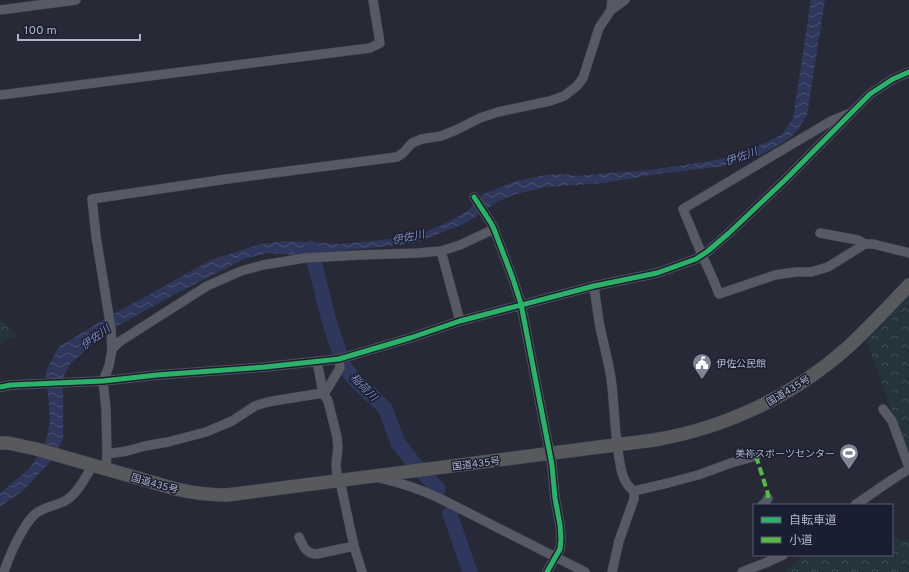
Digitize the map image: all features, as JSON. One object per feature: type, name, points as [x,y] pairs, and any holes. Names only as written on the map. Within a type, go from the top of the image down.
[{"type":"highway","name":"国道435号","points":[[0,442],[36,449],[192,493],[227,495],[677,436],[720,423],[747,412],[810,378],[854,342],[909,285]]},
{"type":"street","points":[[0,10],[76,0]]},
{"type":"street","points":[[0,95],[370,48],[380,43],[373,0]]},
{"type":"street","points":[[611,10],[612,0]]},
{"type":"street","points":[[106,468],[106,409],[104,381],[109,366],[112,345],[92,199],[227,179],[397,157],[412,143],[422,139],[442,136],[480,118],[498,112],[550,101],[564,96],[577,86],[583,78],[599,28],[611,10],[625,0]]},
{"type":"street","points":[[0,387],[11,385],[104,381],[339,359],[410,338],[460,321],[521,304],[594,286],[657,273],[696,259],[708,251],[775,190],[870,94],[893,79],[909,72]]},
{"type":"street","points":[[852,112],[831,121],[683,209],[719,294],[775,275],[796,272],[811,272],[828,267],[865,244]]},
{"type":"street","points":[[474,197],[492,226],[513,279],[521,304],[550,453],[555,498],[560,525],[560,549],[547,572]]},
{"type":"street","points":[[112,345],[207,286],[240,270],[317,257],[418,253],[441,250],[460,244],[492,226]]},
{"type":"street","points":[[820,232],[858,240],[865,244],[873,244],[909,253]]},
{"type":"street","points":[[441,250],[460,321]]},
{"type":"street","points":[[594,286],[601,332],[607,354],[612,384],[617,444],[623,475],[634,491],[634,499],[619,541],[612,572]]},
{"type":"street","points":[[107,454],[168,442],[206,432],[232,421],[255,406],[268,402],[323,393],[326,391],[340,368],[339,359]]},
{"type":"street","points":[[317,361],[323,393],[328,402],[337,437],[337,475],[340,481],[354,546],[362,572]]},
{"type":"street","points":[[856,504],[909,468],[892,421],[883,409]]},
{"type":"street","points":[[634,491],[698,475],[730,463],[756,456]]},
{"type":"street","points":[[4,572],[8,560],[26,525],[35,514],[64,501],[74,494],[93,465]]},
{"type":"street","points":[[374,476],[427,492],[585,572]]},
{"type":"street","points":[[300,537],[303,547],[313,554],[354,546]]},
{"type":"street","points":[[742,572],[769,558]]},
{"type":"street","points":[[0,570],[4,563],[8,560]]},
{"type":"green space","points":[[909,295],[909,456],[866,340]]},
{"type":"green space","points":[[0,318],[16,335],[0,344]]},
{"type":"green space","points":[[893,537],[903,540],[909,539],[909,572],[786,572],[786,570],[805,556],[893,556]]},
{"type":"water","name":"伊佐川","points":[[811,0],[825,0],[807,115],[798,129],[784,142],[759,156],[724,166],[657,174],[604,183],[547,187],[516,194],[499,201],[464,224],[417,242],[400,245],[293,255],[269,253],[246,258],[177,293],[105,333],[71,363],[64,375],[63,440],[49,463],[25,489],[0,507],[0,493],[28,470],[46,441],[50,422],[46,372],[59,347],[103,320],[211,260],[261,244],[288,241],[341,244],[391,239],[413,235],[428,231],[448,222],[469,210],[483,194],[516,181],[546,175],[564,174],[576,176],[650,170],[730,157],[750,150],[781,135],[793,119]]},
{"type":"waterway","name":"稲荷川","points":[[311,248],[329,321],[344,366],[354,379],[385,408],[398,443],[438,489]]},
{"type":"waterway","name":"稲荷川","points":[[450,514],[470,572]]},
{"type":"marked path","points":[[756,456],[768,498]]},
{"type":"cycle path","points":[[0,387],[11,385],[103,381],[339,359],[410,338],[460,321],[594,286],[657,273],[696,259],[708,251],[785,180],[870,94],[893,79],[909,72]]},
{"type":"cycle path","points":[[474,197],[494,229],[521,304],[552,465],[555,498],[560,525],[560,549],[547,572]]},
{"type":"place","name":"伊佐公民館","points":[[702,380]]},
{"type":"place","name":"美祢スポーツセンター","points":[[849,470]]}]
